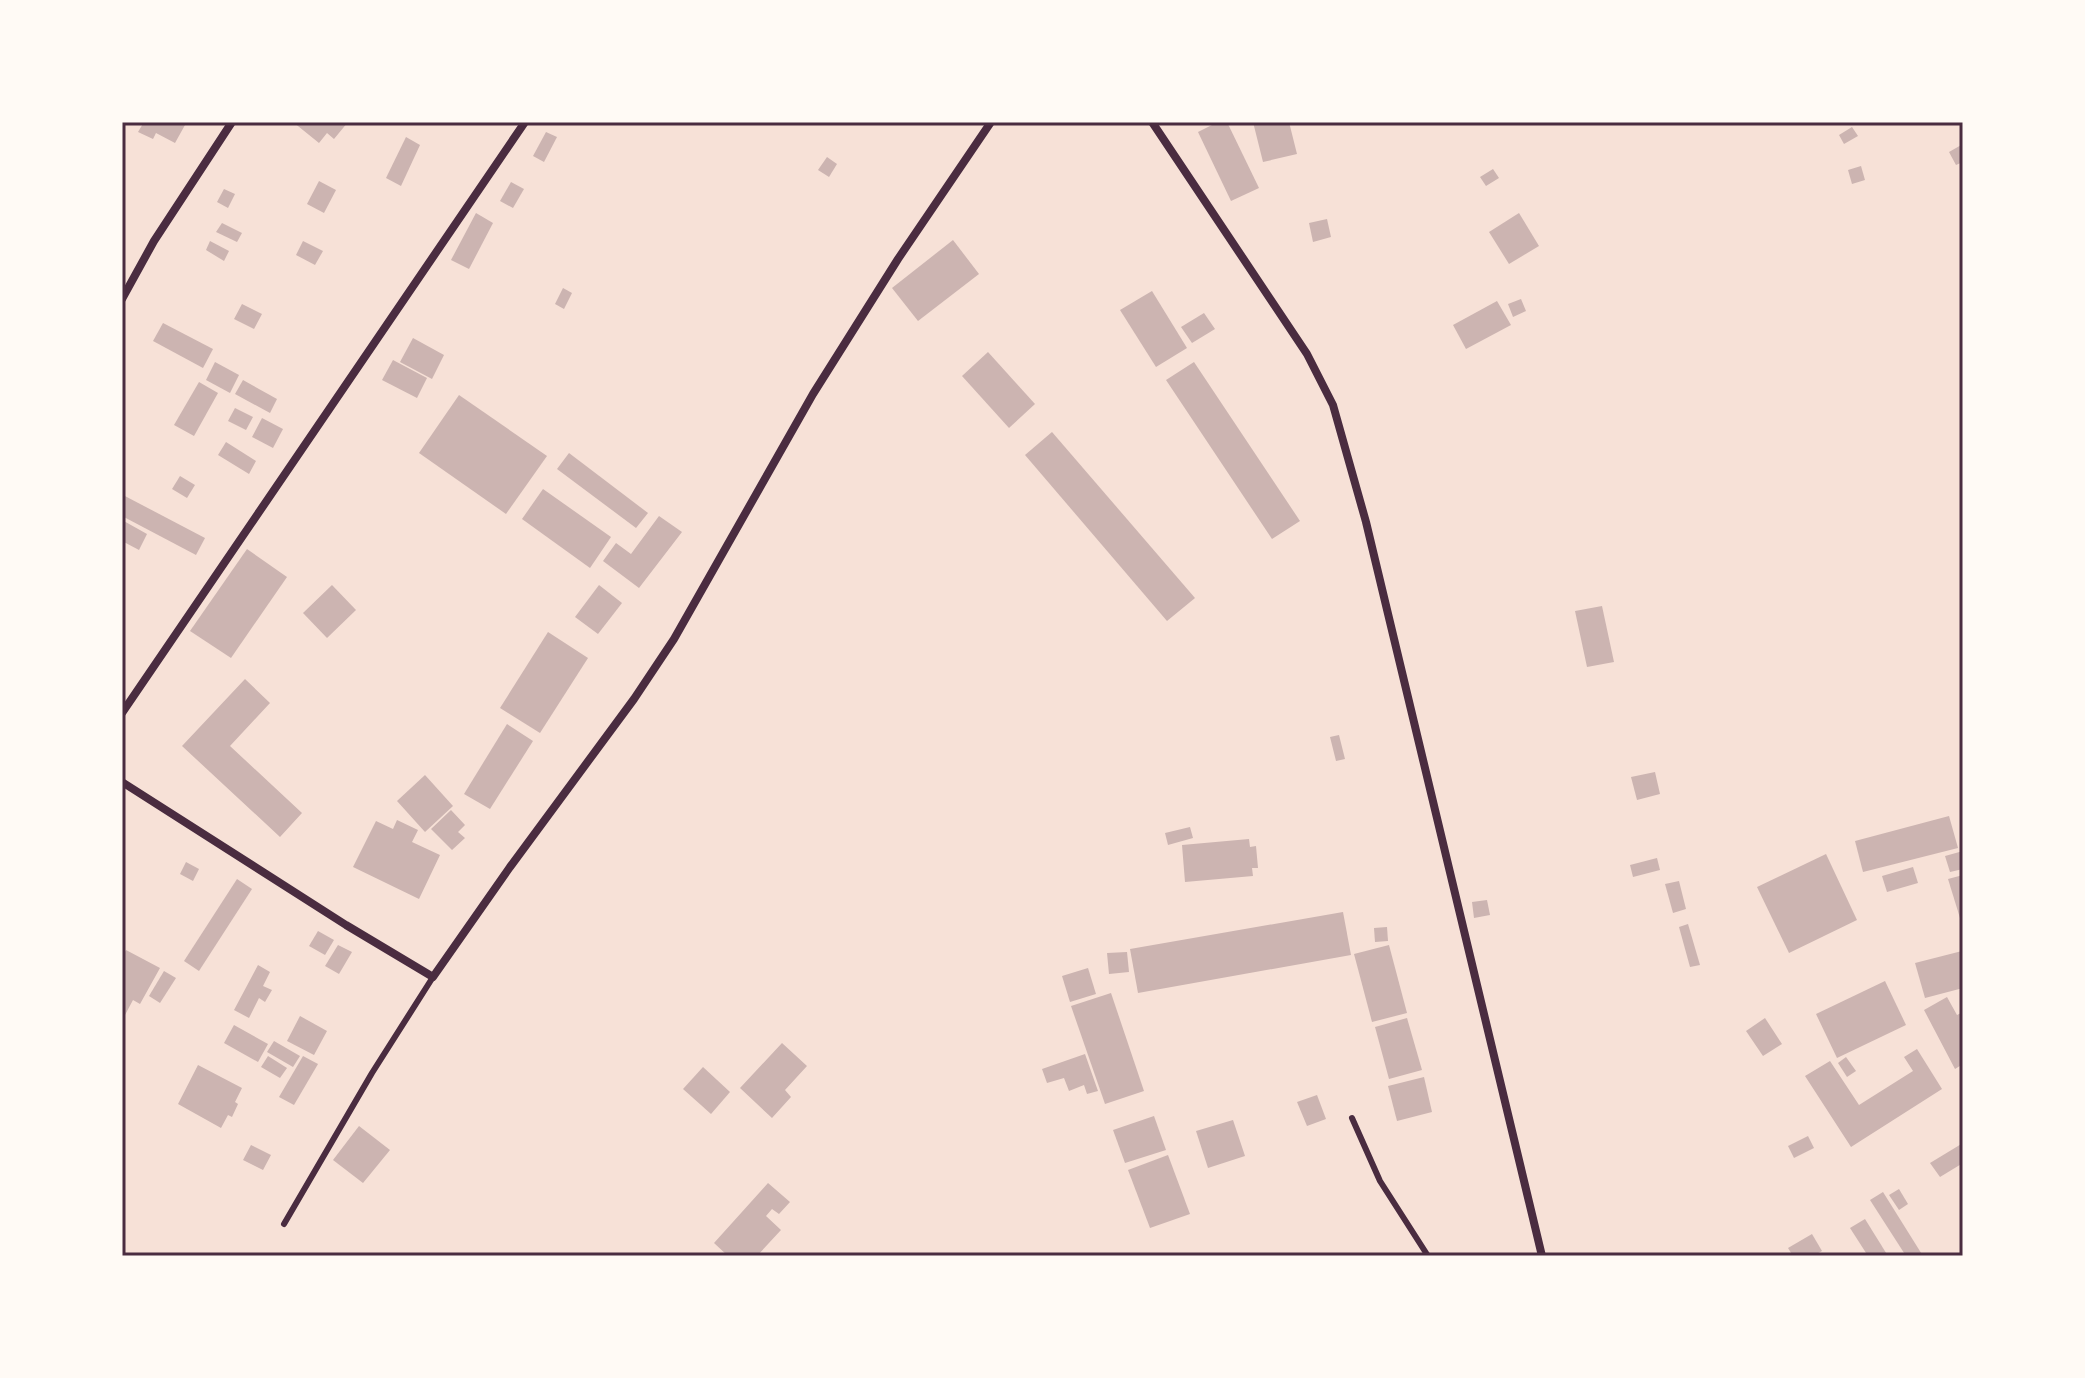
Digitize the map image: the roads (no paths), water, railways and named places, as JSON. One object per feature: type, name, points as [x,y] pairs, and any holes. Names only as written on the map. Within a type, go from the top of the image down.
[{"type":"street","points":[[122,299],[154,241],[232,122]]},
{"type":"street","points":[[122,713],[525,122]]},
{"type":"street","points":[[122,782],[433,977],[674,639],[813,394],[898,259],[991,122]]},
{"type":"street","points":[[1152,122],[1307,354],[1333,405],[1366,522],[1542,1256]]},
{"type":"lane","points":[[284,1224],[372,1073],[433,977]]},
{"type":"lane","points":[[1352,1118],[1380,1181],[1428,1256]]}]
